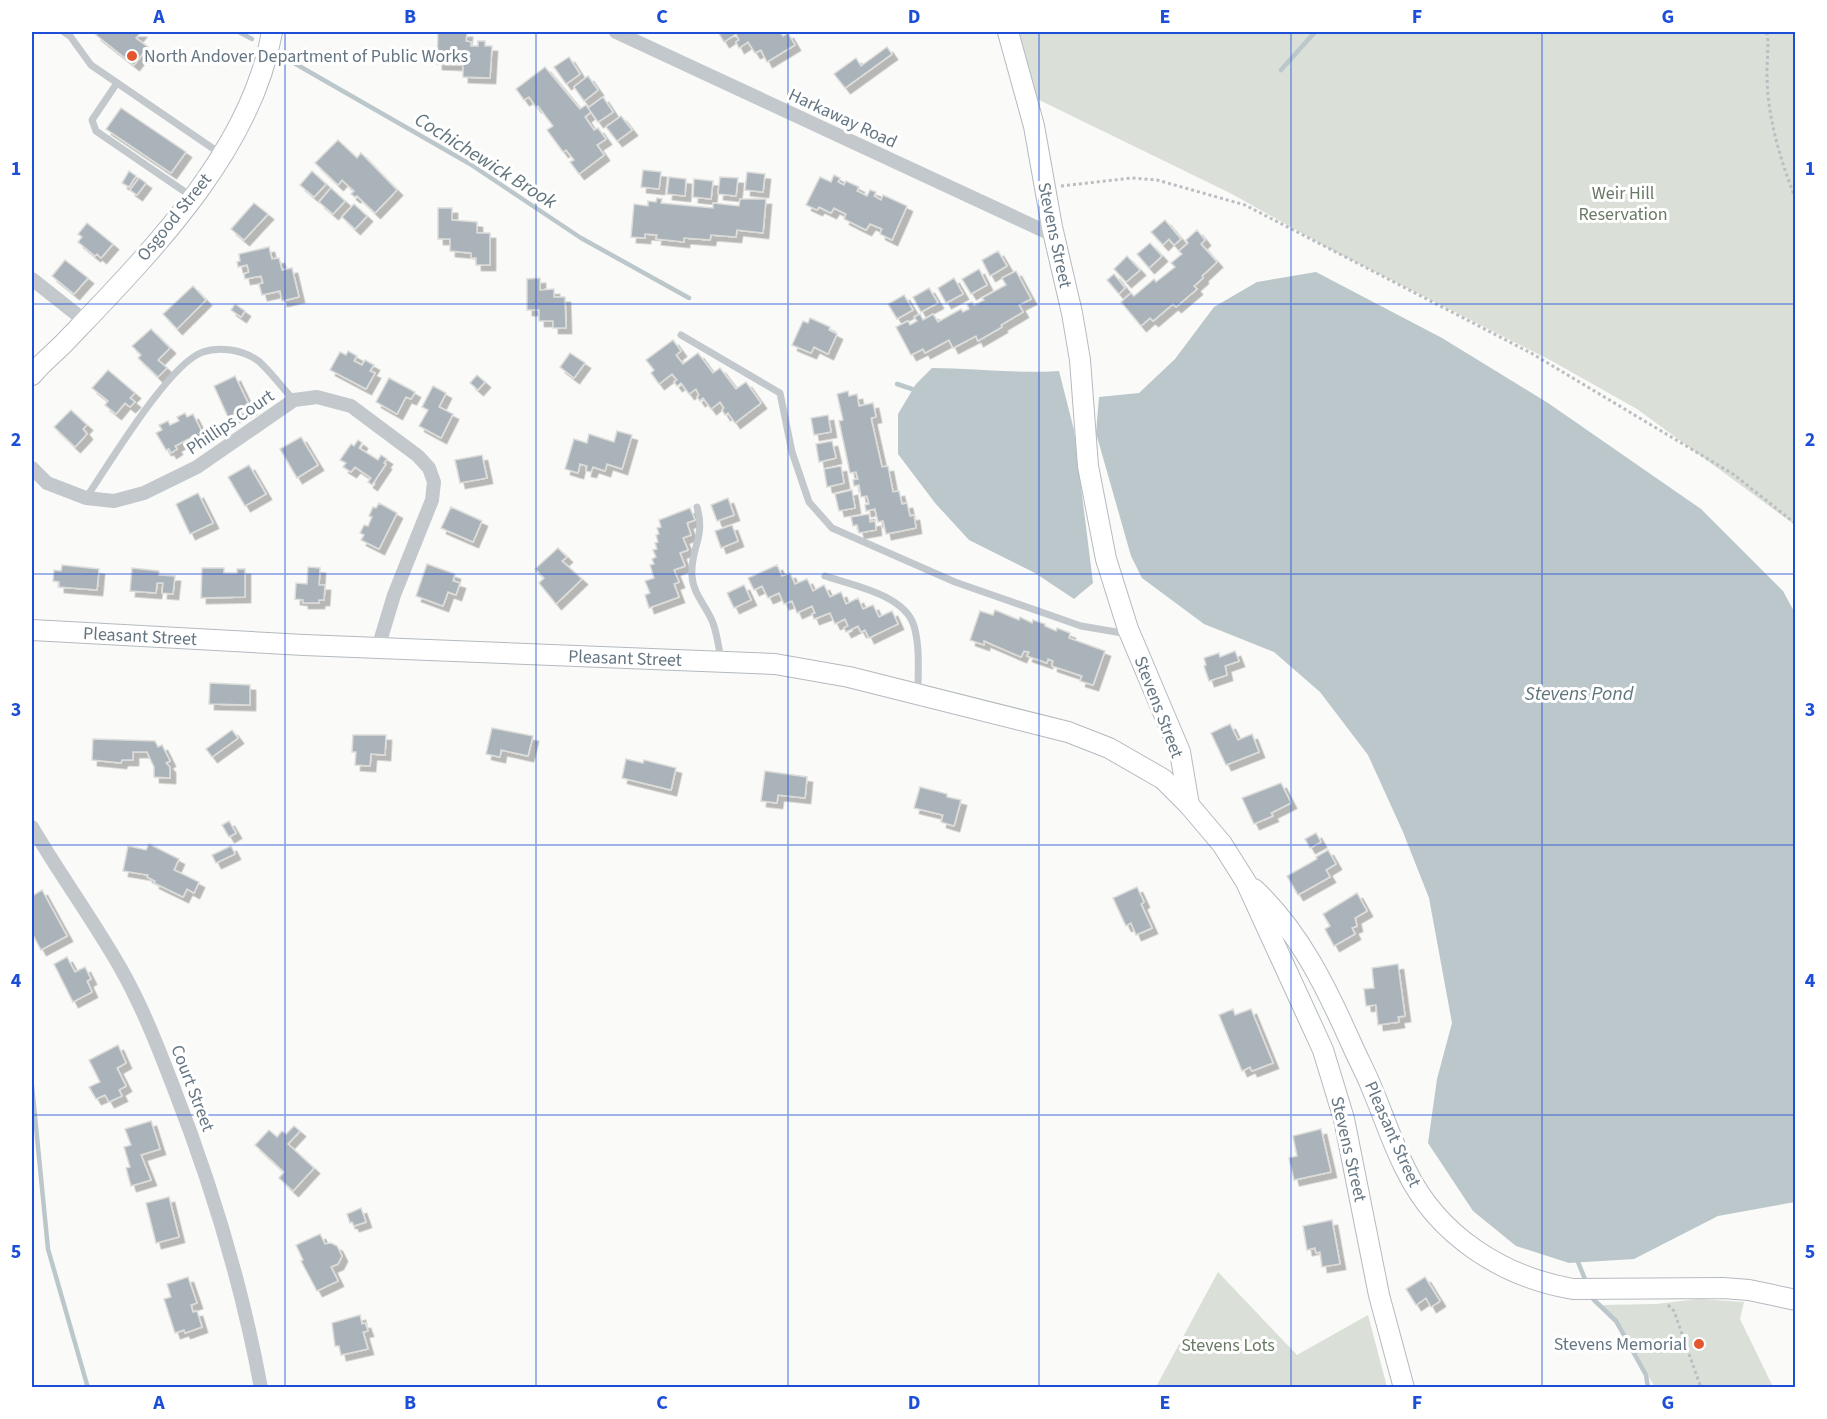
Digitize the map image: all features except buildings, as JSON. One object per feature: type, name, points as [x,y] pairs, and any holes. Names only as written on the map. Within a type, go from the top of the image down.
[{"type":"street","name":"Harkaway Road","points":[[616,32],[1054,236]]},
{"type":"street","name":"Stevens Street","points":[[1008,32],[1034,126],[1080,360],[1088,466],[1106,559],[1130,634],[1180,752],[1189,805],[1222,844],[1245,882],[1323,1050],[1333,1078],[1356,1171],[1379,1295],[1404,1388]]},
{"type":"street","name":"Osgood Street","points":[[32,375],[148,254],[193,197],[222,155],[245,115],[259,84],[270,42]]},
{"type":"street","points":[[32,279],[85,321]]},
{"type":"street","name":"Phillips Court","points":[[32,468],[47,483],[86,498],[114,501],[144,493],[197,467],[294,400],[317,397],[351,406],[418,456],[429,468],[434,482],[432,500],[394,595],[378,648]]},
{"type":"street","name":"Pleasant Street","points":[[32,630],[378,648],[775,664],[849,677],[1068,732],[1108,748],[1163,779],[1189,805]]},
{"type":"street","name":"Court Street","points":[[32,827],[121,969],[160,1051],[192,1135],[216,1210],[239,1292],[261,1388]]},
{"type":"street","name":"Pleasant Street","points":[[1245,882],[1277,914],[1305,950],[1325,986],[1373,1090],[1406,1172],[1422,1198],[1463,1242],[1494,1262],[1527,1277],[1573,1289],[1723,1288],[1749,1290],[1796,1300]]},
{"type":"lane","points":[[64,32],[70,36],[91,65],[222,155]]},
{"type":"lane","points":[[117,82],[92,120],[96,130],[193,197]]},
{"type":"lane","points":[[681,335],[780,393],[792,452],[809,502],[832,528],[955,582],[1081,626],[1130,634]]},
{"type":"lane","points":[[86,498],[161,389],[185,363],[202,352],[219,349],[239,352],[257,360],[294,400]]},
{"type":"lane","points":[[697,507],[701,520],[700,539],[692,559],[692,578],[697,593],[713,622],[722,662]]},
{"type":"lane","points":[[825,576],[892,599],[908,613],[914,626],[918,694]]},
{"type":"path","points":[[1767,32],[1769,44],[1767,74],[1773,128],[1785,173],[1796,200]]},
{"type":"path","points":[[1045,189],[1090,181],[1132,178],[1166,182],[1245,204],[1530,353],[1732,474],[1796,524]]},
{"type":"path","points":[[1651,1289],[1674,1311],[1701,1388]]},
{"type":"green space","name":"Weir Hill Reservation","points":[[1015,32],[1795,32],[1795,525],[1637,409],[1550,360],[1330,249],[1232,194],[1033,97]]},
{"type":"green space","name":"Stevens Lots","points":[[1218,1272],[1297,1355],[1368,1315],[1387,1387],[1156,1387]]},
{"type":"green space","points":[[1698,1299],[1744,1302],[1740,1319],[1773,1387],[1655,1387],[1626,1335],[1603,1305],[1656,1304]]},
{"type":"water","name":"Stevens Pond","points":[[1316,272],[1442,338],[1548,403],[1701,509],[1783,591],[1796,615],[1795,1202],[1718,1216],[1634,1259],[1569,1263],[1516,1246],[1473,1211],[1428,1143],[1437,1079],[1452,1023],[1429,898],[1403,832],[1368,755],[1320,692],[1274,652],[1204,624],[1142,578],[1131,556],[1096,433],[1099,397],[1139,393],[1175,359],[1214,307],[1257,282]]},
{"type":"water","points":[[932,368],[1059,371],[1074,430],[1093,583],[1074,599],[1035,573],[969,540],[935,503],[898,454],[898,414],[916,384]]},
{"type":"waterway","name":"Cochichewick Brook","points":[[239,32],[252,39]]},
{"type":"waterway","points":[[1281,70],[1315,32]]},
{"type":"waterway","name":"Cochichewick Brook","points":[[273,51],[470,164],[581,238],[689,298]]},
{"type":"waterway","points":[[897,384],[918,391]]},
{"type":"waterway","points":[[32,1086],[48,1249],[88,1388]]},
{"type":"waterway","points":[[1578,1262],[1587,1284]]},
{"type":"waterway","points":[[1591,1294],[1593,1299],[1616,1321],[1646,1375],[1648,1388]]},
{"type":"place","name":"North Andover Department of Public Works","points":[[132,56]]},
{"type":"place","name":"Stevens Memorial","points":[[1699,1344]]}]
